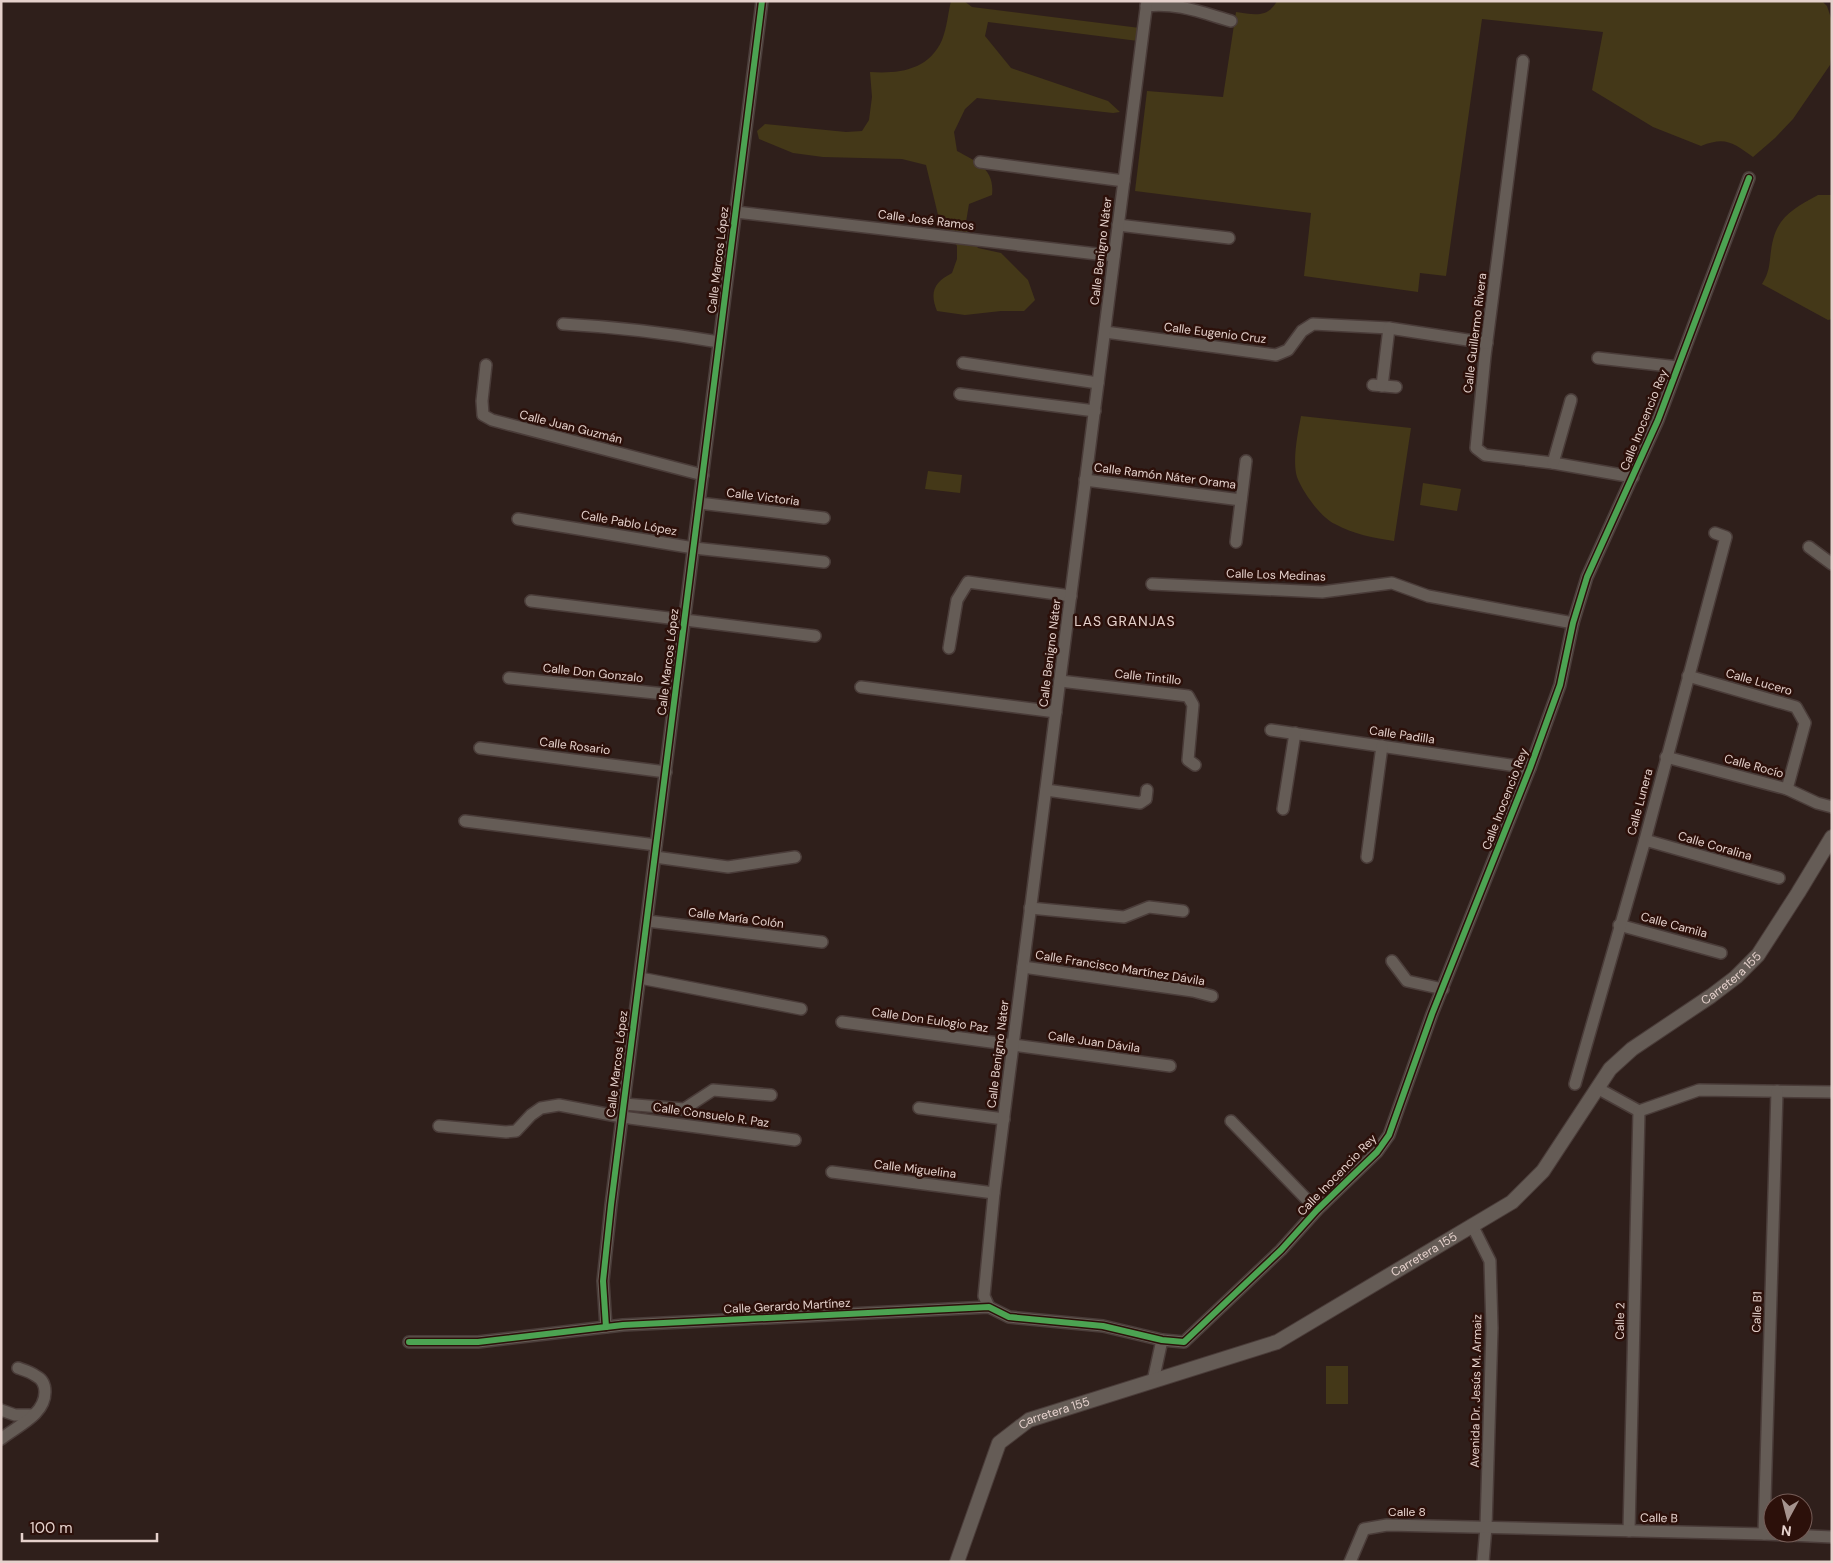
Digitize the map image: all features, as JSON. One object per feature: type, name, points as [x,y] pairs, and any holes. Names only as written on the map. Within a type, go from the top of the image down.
[{"type":"street","name":"Calle Marcos López","points":[[606,1327],[603,1281],[622,1117],[762,1]]},
{"type":"street","points":[[1146,4],[1174,5],[1231,21]]},
{"type":"street","name":"Calle Benigno Náter","points":[[989,1307],[984,1296],[994,1193],[1146,4]]},
{"type":"street","name":"Calle Guillermo Rivera","points":[[1523,61],[1486,343],[1476,448],[1485,454],[1634,477]]},
{"type":"street","points":[[980,162],[1124,181]]},
{"type":"street","name":"Calle Inocencio Rey","points":[[1162,1340],[1184,1342],[1282,1250],[1317,1210],[1377,1152],[1389,1135],[1560,685],[1573,623],[1587,577],[1634,477],[1678,367],[1749,178]]},
{"type":"street","name":"Calle José Ramos","points":[[736,212],[1114,256]]},
{"type":"street","points":[[1118,225],[1229,238]]},
{"type":"street","points":[[563,324],[610,326],[719,342]]},
{"type":"street","name":"Calle Eugenio Cruz","points":[[1105,332],[1276,355],[1288,350],[1302,330],[1313,324],[1389,328],[1486,343]]},
{"type":"street","points":[[1389,328],[1377,385],[1396,387]]},
{"type":"street","points":[[1598,358],[1678,367]]},
{"type":"street","points":[[962,363],[1098,383]]},
{"type":"street","name":"Calle Juan Guzmán","points":[[486,365],[482,415],[503,424],[703,476]]},
{"type":"street","points":[[960,394],[1095,411]]},
{"type":"street","points":[[1553,463],[1572,400]]},
{"type":"street","points":[[1236,542],[1246,461]]},
{"type":"street","name":"Calle Ramón Náter Orama","points":[[1085,480],[1241,500]]},
{"type":"street","name":"Calle Victoria","points":[[699,504],[824,518]]},
{"type":"street","name":"Calle Pablo López","points":[[518,519],[694,548],[824,562]]},
{"type":"street","name":"Calle Lunera","points":[[1575,1084],[1619,925],[1645,840],[1726,537],[1715,534]]},
{"type":"street","points":[[1809,547],[1832,564]]},
{"type":"street","points":[[949,648],[957,600],[968,582],[1071,596]]},
{"type":"street","name":"Calle Los Medinas","points":[[1152,584],[1322,592],[1392,583],[1428,596],[1573,623]]},
{"type":"street","points":[[530,601],[815,636]]},
{"type":"street","name":"Calle Lucero","points":[[1688,676],[1796,707],[1805,722],[1787,789]]},
{"type":"street","name":"Calle Don Gonzalo","points":[[509,678],[675,695]]},
{"type":"street","name":"Calle Tintillo","points":[[1060,681],[1188,696],[1193,706],[1188,760],[1196,765]]},
{"type":"street","points":[[861,687],[1056,712]]},
{"type":"street","name":"Calle Padilla","points":[[1271,730],[1530,768]]},
{"type":"street","points":[[1283,809],[1295,733]]},
{"type":"street","points":[[1368,857],[1382,746]]},
{"type":"street","name":"Calle Rosario","points":[[480,748],[666,772]]},
{"type":"street","name":"Calle Rocío","points":[[1666,757],[1787,789],[1817,803],[1832,807]]},
{"type":"street","points":[[1046,790],[1140,803],[1146,799],[1147,790]]},
{"type":"street","points":[[465,821],[656,845]]},
{"type":"street","name":"Carretera 155","points":[[957,1562],[999,1443],[1029,1420],[1277,1342],[1512,1202],[1530,1186],[1543,1170],[1610,1069],[1632,1050],[1736,977],[1752,960],[1798,893],[1832,837]]},
{"type":"street","name":"Calle Coralina","points":[[1645,840],[1779,878]]},
{"type":"street","points":[[655,857],[728,867],[795,857]]},
{"type":"street","points":[[1030,908],[1124,917],[1148,907],[1183,911]]},
{"type":"street","name":"Calle María Colón","points":[[647,920],[822,942]]},
{"type":"street","name":"Calle Camila","points":[[1619,925],[1721,953]]},
{"type":"street","points":[[1392,961],[1407,980],[1443,989]]},
{"type":"street","name":"Calle Francisco Martínez Dávila","points":[[1023,967],[1193,991],[1212,996]]},
{"type":"street","points":[[640,978],[801,1009]]},
{"type":"street","name":"Calle Don Eulogio Paz","points":[[842,1022],[1014,1045]]},
{"type":"street","name":"Calle Juan Dávila","points":[[1014,1045],[1170,1066]]},
{"type":"street","points":[[1597,1088],[1638,1111],[1699,1090],[1832,1092]]},
{"type":"street","points":[[624,1104],[684,1109],[713,1090],[770,1095]]},
{"type":"street","name":"Calle B1","points":[[1765,1493],[1777,1091]]},
{"type":"street","name":"Calle Consuelo R. Paz","points":[[439,1126],[506,1132],[516,1131],[531,1115],[542,1108],[559,1105],[622,1117],[795,1140]]},
{"type":"street","points":[[919,1108],[1004,1118]]},
{"type":"street","name":"Calle 2","points":[[1629,1531],[1638,1111]]},
{"type":"street","points":[[1230,1121],[1317,1210]]},
{"type":"street","name":"Calle Miguelina","points":[[832,1172],[994,1193]]},
{"type":"street","name":"Avenida Dr. Jesús M. Armaiz","points":[[1472,1225],[1490,1261],[1492,1328],[1486,1527],[1483,1562]]},
{"type":"street","name":"Calle Gerardo Martínez","points":[[409,1342],[478,1342],[606,1327],[989,1307],[1009,1317],[1103,1326],[1162,1340]]},
{"type":"street","points":[[1153,1381],[1162,1340]]},
{"type":"street","points":[[3,1432],[34,1414],[42,1405],[45,1396],[45,1386],[38,1376],[18,1368]]},
{"type":"street","points":[[1,1410],[15,1415],[34,1414]]},
{"type":"street","name":"Calle 8","points":[[1350,1562],[1364,1529],[1386,1525],[1486,1527]]},
{"type":"street","name":"Calle B","points":[[1486,1527],[1763,1534]]},
{"type":"street","name":"Calle B","points":[[1813,1537],[1832,1538]]},
{"type":"shaded area","points":[[951,1],[964,1],[972,7],[1140,28],[1138,41],[988,22],[985,36],[1011,68],[1108,101],[1120,112],[1113,113],[977,98],[965,109],[954,132],[957,151],[978,163],[988,173],[991,179],[992,195],[969,204],[965,228],[978,248],[1001,253],[1028,280],[1035,300],[1024,311],[1001,311],[965,315],[937,311],[934,298],[935,288],[941,280],[952,273],[957,259],[957,246],[939,219],[926,165],[902,159],[823,157],[793,153],[759,139],[757,131],[765,124],[846,132],[862,131],[869,120],[872,97],[870,72],[902,71],[921,64],[929,58],[942,40]]},
{"type":"shaded area","points":[[1277,1],[1822,1],[1827,6],[1832,21],[1832,52],[1830,65],[1793,119],[1753,157],[1729,142],[1723,141],[1701,146],[1653,127],[1592,90],[1603,32],[1482,19],[1446,276],[1420,273],[1418,292],[1304,276],[1311,213],[1135,191],[1147,91],[1223,97],[1236,12],[1264,13],[1269,11]]},
{"type":"shaded area","points":[[1818,195],[1832,195],[1832,319],[1828,320],[1762,284],[1768,272],[1776,230],[1792,211]]},
{"type":"shaded area","points":[[1301,416],[1411,428],[1394,541],[1364,535],[1342,527],[1330,521],[1313,504],[1299,483],[1295,463]]},
{"type":"shaded area","points":[[928,471],[962,475],[960,493],[925,489]]},
{"type":"shaded area","points":[[1423,483],[1461,489],[1457,511],[1420,505]]},
{"type":"shaded area","points":[[1326,1366],[1348,1366],[1348,1404],[1326,1404]]},
{"type":"cycle path","points":[[606,1327],[603,1281],[611,1205],[762,1]]},
{"type":"cycle path","points":[[409,1342],[478,1342],[623,1325],[989,1307],[1009,1317],[1103,1326],[1162,1340],[1184,1342],[1281,1250],[1317,1210],[1377,1152],[1389,1135],[1432,1014],[1530,768],[1560,685],[1573,623],[1587,577],[1658,420],[1749,178]]},
{"type":"district","name":"LAS GRANJAS","points":[[1125,621]]}]
